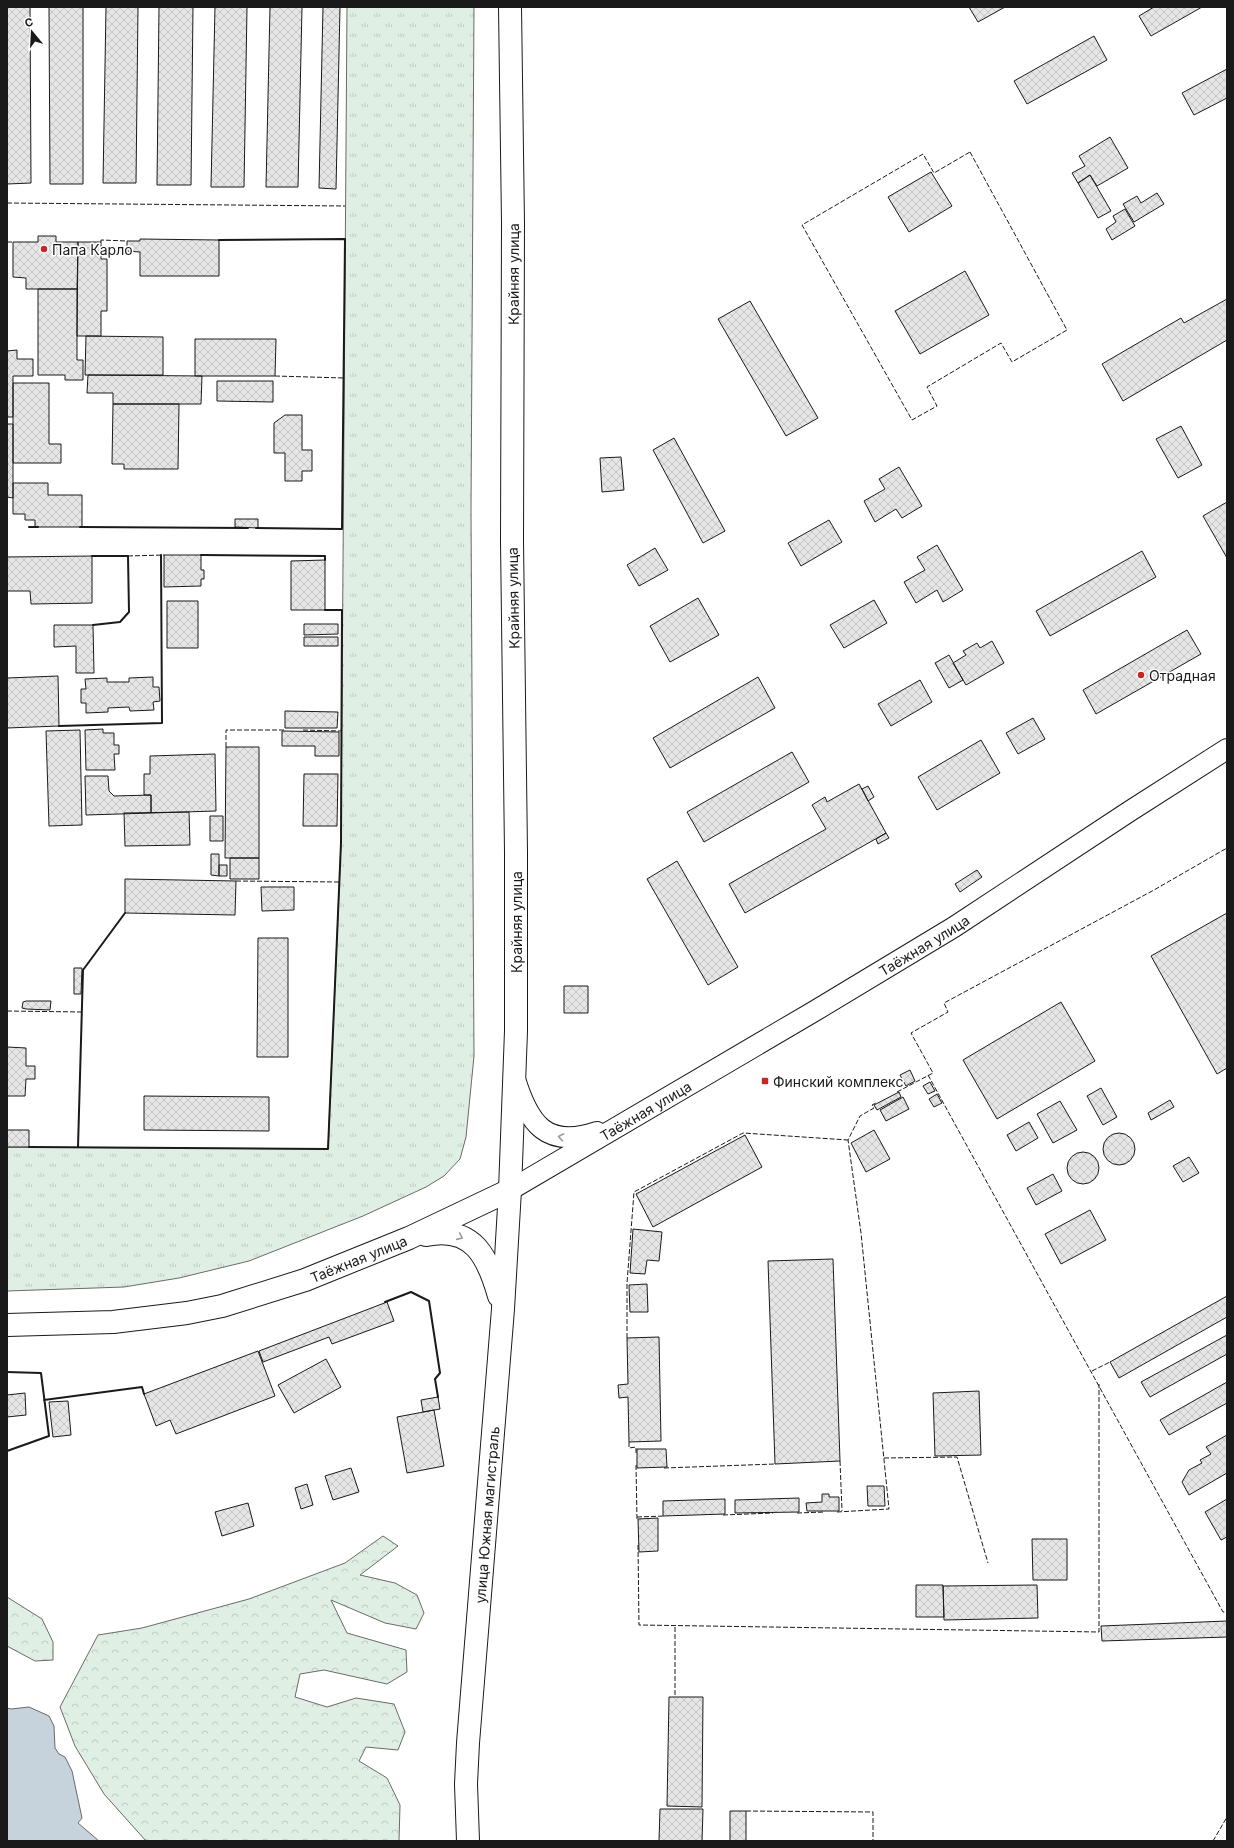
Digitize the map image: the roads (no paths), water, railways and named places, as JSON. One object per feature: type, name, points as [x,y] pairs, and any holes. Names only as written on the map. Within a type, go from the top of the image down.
[{"type":"main road","name":"Крайняя улица","points":[[510,7],[512,541],[516,852],[516,1023],[510,1190]]},
{"type":"main road","name":"Таёжная улица","points":[[7,1325],[113,1322],[187,1313],[222,1306],[305,1280],[409,1238],[510,1190]]},
{"type":"main road","name":"улица Южная магистраль","points":[[468,1841],[466,1784],[468,1743],[503,1309],[510,1190]]},
{"type":"main road","points":[[409,1238],[434,1233],[451,1233],[466,1239],[480,1252],[488,1263],[503,1309]]},
{"type":"street","name":"Таёжная улица","points":[[510,1190],[954,927],[1227,749]]},
{"type":"street","points":[[514,1075],[520,1094],[531,1117],[536,1124],[550,1134],[562,1138],[576,1137],[626,1122]]},
{"type":"place","name":"Папа Карло","points":[[44,249]]},
{"type":"place","name":"Отрадная","points":[[1141,675]]},
{"type":"place","name":"Финский комплекс","points":[[765,1081]]}]
